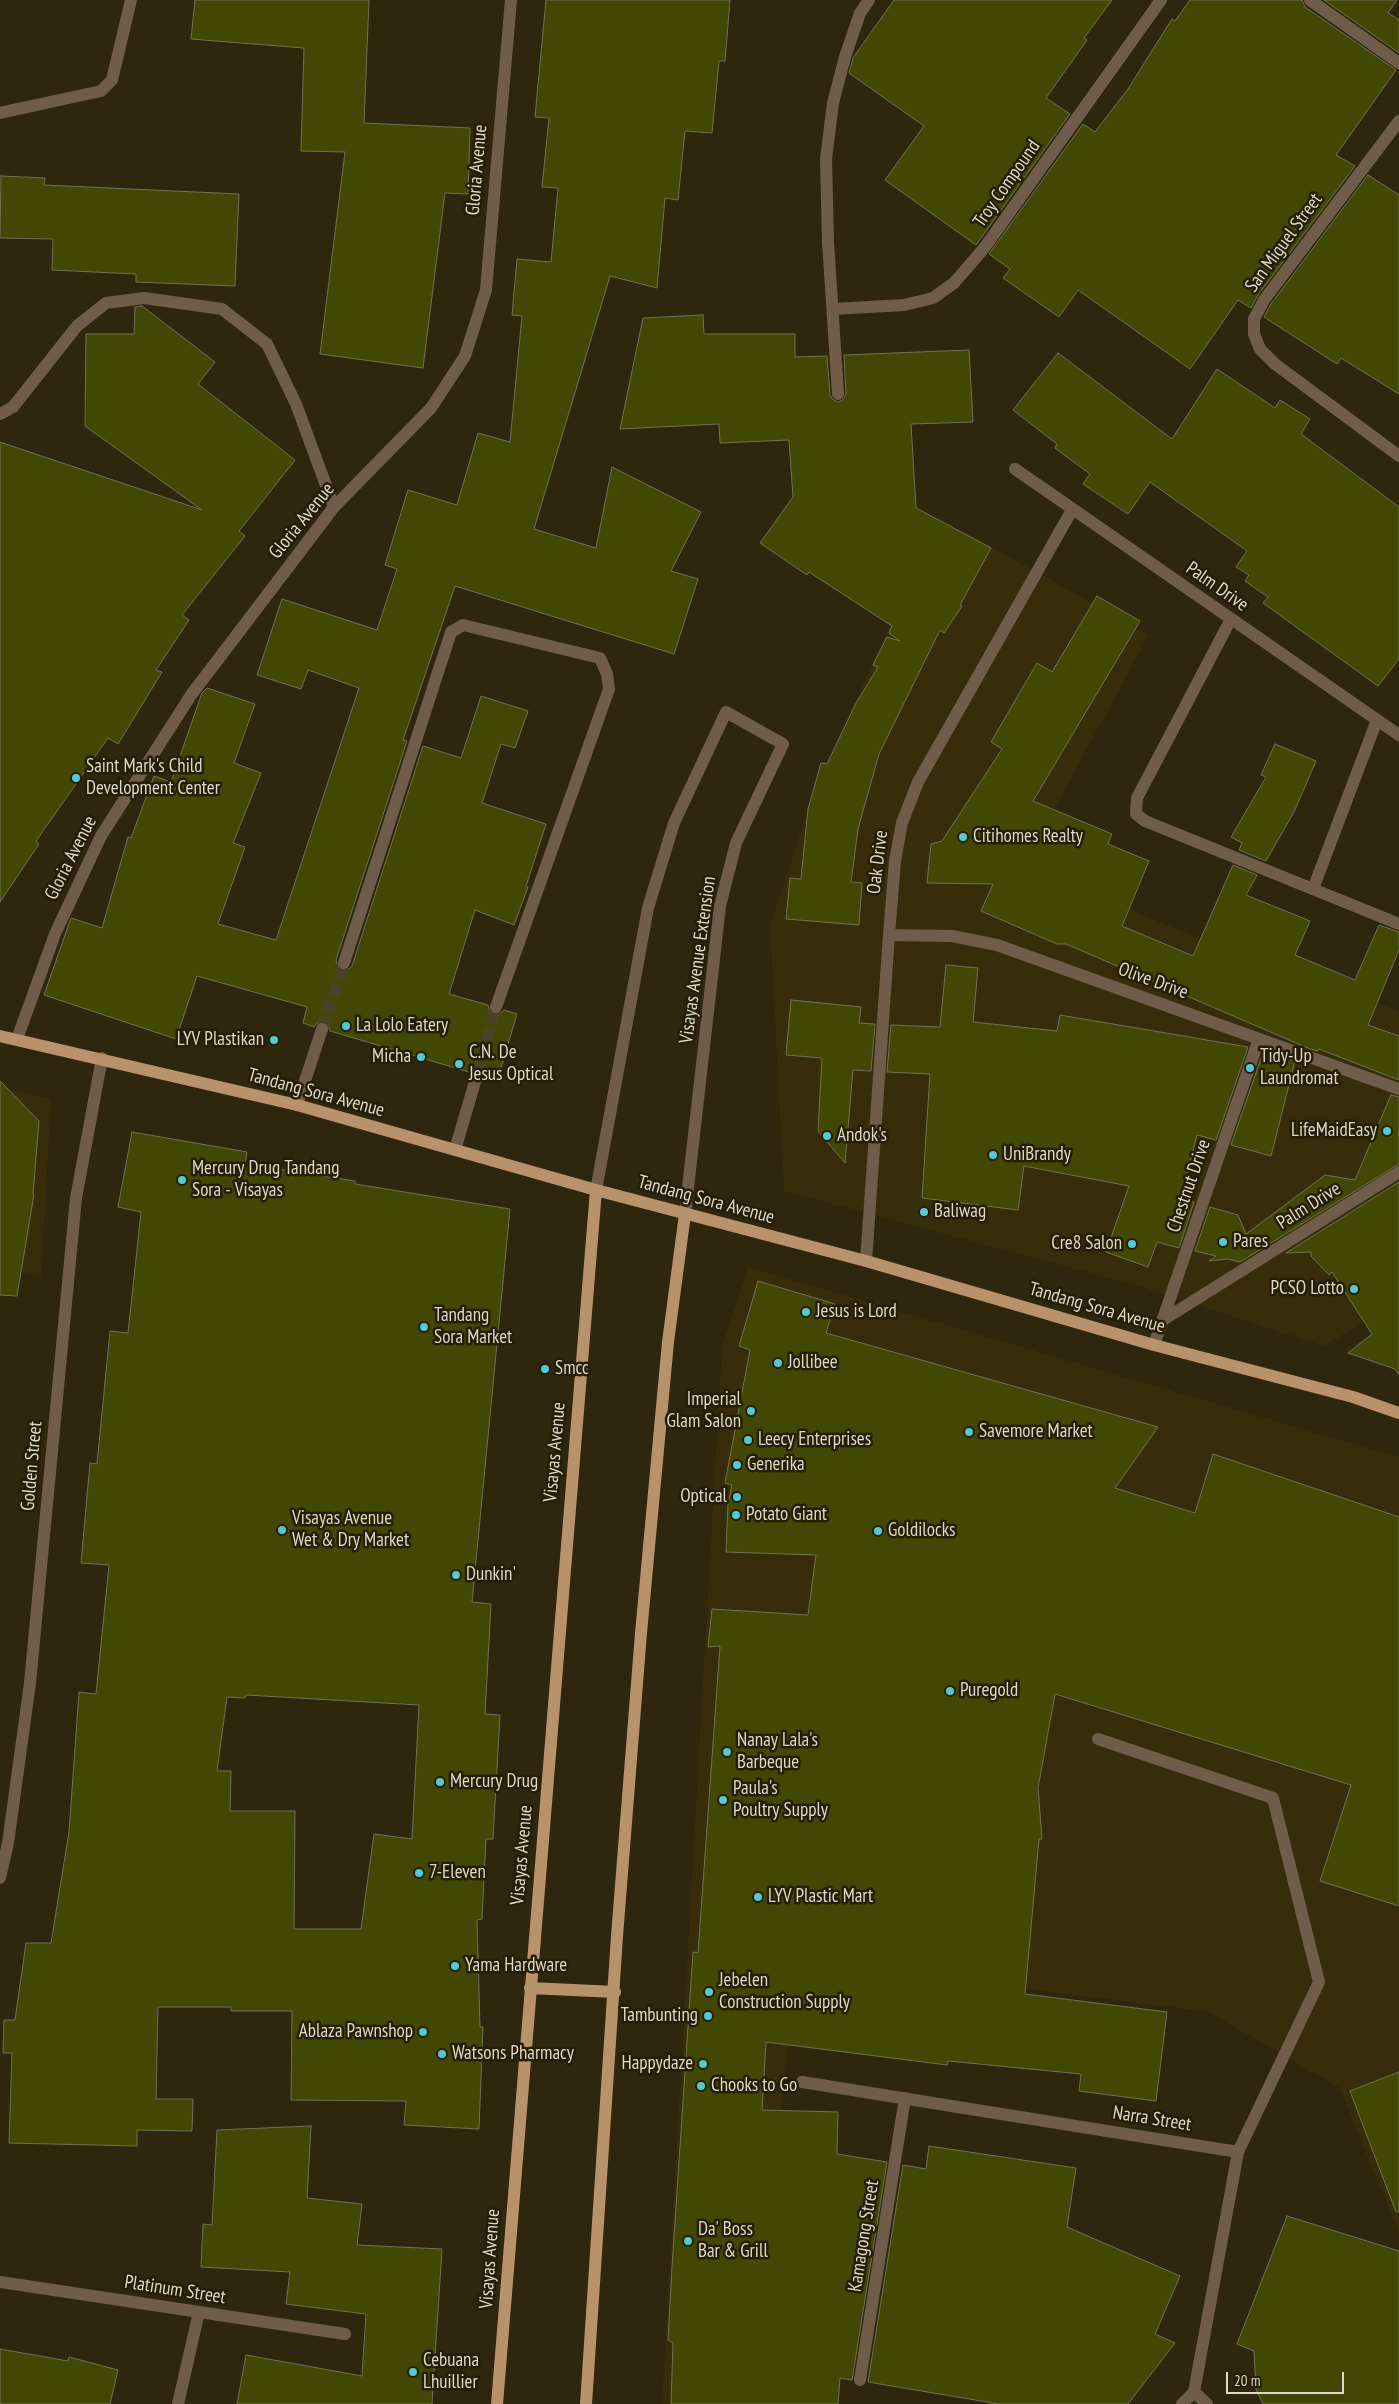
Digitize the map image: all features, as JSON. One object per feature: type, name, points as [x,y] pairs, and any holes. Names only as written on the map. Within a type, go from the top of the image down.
[{"type":"main road","name":"Tandang Sora Avenue","points":[[0,1036],[102,1058],[297,1105],[596,1190],[866,1262],[1154,1345],[1353,1397],[1399,1414]]},
{"type":"main road","name":"Visayas Avenue","points":[[497,2404],[596,1190]]},
{"type":"main road","points":[[586,2404],[641,1633],[668,1342],[685,1214]]},
{"type":"main road","points":[[530,1988],[615,1992]]},
{"type":"street","points":[[0,113],[101,91],[112,80],[131,0]]},
{"type":"street","name":"Gloria Avenue","points":[[17,1040],[55,934],[101,836],[191,695],[334,507],[431,408],[465,356],[486,290],[512,0]]},
{"type":"street","points":[[856,0],[860,13]]},
{"type":"street","points":[[838,394],[828,242],[826,158],[833,103],[845,57],[860,13],[869,0]]},
{"type":"street","name":"Troy Compound","points":[[833,309],[904,306],[933,298],[954,283],[985,247],[1161,0]]},
{"type":"street","points":[[1310,0],[1399,63]]},
{"type":"street","name":"San Miguel Street","points":[[1399,121],[1264,300],[1254,318],[1254,334],[1260,349],[1275,364],[1399,456]]},
{"type":"street","points":[[0,414],[13,407],[77,326],[106,303],[144,298],[222,309],[267,344],[296,404],[334,507]]},
{"type":"street","name":"Palm Drive","points":[[1015,469],[1399,736]]},
{"type":"street","name":"Oak Drive","points":[[866,1262],[895,861],[902,823],[918,782],[1072,510]]},
{"type":"street","points":[[1231,619],[1137,798],[1136,814],[1145,821],[1399,924]]},
{"type":"street","points":[[344,963],[451,632],[464,626],[600,658],[607,674],[609,689],[496,1008]]},
{"type":"street","name":"Visayas Avenue Extension","points":[[596,1190],[648,908],[674,823],[726,712],[782,744],[736,843],[720,906],[685,1214]]},
{"type":"street","points":[[1313,889],[1377,720]]},
{"type":"street","name":"Olive Drive","points":[[889,935],[952,936],[997,945],[1399,1089]]},
{"type":"street","points":[[297,1105],[322,1029]]},
{"type":"street","name":"Chestnut Drive","points":[[1154,1345],[1259,1039]]},
{"type":"street","name":"Golden Street","points":[[0,1878],[8,1843],[30,1683],[76,1198],[102,1058]]},
{"type":"street","points":[[454,1150],[477,1075]]},
{"type":"street","name":"Palm Drive","points":[[1163,1320],[1399,1172]]},
{"type":"street","points":[[1098,1739],[1273,1798],[1319,1982],[1238,2152],[1194,2392],[1182,2404]]},
{"type":"street","name":"Narra Street","points":[[802,2082],[1238,2152]]},
{"type":"street","name":"Kamagong Street","points":[[860,2380],[905,2098]]},
{"type":"street","name":"Platinum Street","points":[[0,2282],[345,2334]]},
{"type":"street","points":[[178,2404],[199,2312]]},
{"type":"street","points":[[1194,2392],[1206,2404]]},
{"type":"shaded area","points":[[938,517],[1149,635],[1023,866],[1206,941],[1399,1011],[1399,1300],[1324,1346],[1139,1286],[784,1191],[770,925],[810,804]]},
{"type":"shaded area","points":[[0,1087],[51,1099],[41,1277],[0,1267]]},
{"type":"shaded area","points":[[748,1267],[1399,1457],[1399,2234],[1340,2088],[1209,2012],[796,1960],[753,2404],[662,2404],[722,1346]]},
{"type":"building","points":[[195,0],[369,0],[364,123],[470,128],[468,194],[445,193],[423,368],[320,354],[345,152],[301,151],[304,48],[191,39]]},
{"type":"building","points":[[546,0],[730,0],[725,61],[719,61],[712,133],[685,131],[678,200],[665,198],[657,288],[610,276],[534,529],[596,548],[612,467],[701,512],[671,571],[698,579],[674,654],[455,586],[403,740],[407,741],[336,960],[338,968],[342,971],[352,966],[423,746],[461,758],[481,696],[528,711],[515,748],[501,744],[482,803],[546,824],[526,886],[528,887],[514,925],[475,910],[449,994],[488,1005],[490,1012],[494,1015],[504,1010],[517,1014],[497,1081],[485,1077],[485,1073],[480,1067],[475,1067],[469,1072],[330,1031],[328,1024],[324,1021],[317,1023],[314,1027],[303,1023],[307,1007],[197,976],[176,1039],[44,995],[71,918],[102,928],[128,837],[131,838],[154,776],[171,782],[202,693],[207,688],[255,704],[234,763],[261,773],[233,843],[245,847],[218,924],[276,940],[359,688],[308,670],[301,689],[257,675],[282,599],[377,630],[397,569],[385,565],[408,490],[457,505],[478,433],[510,442],[522,316],[512,315],[517,259],[551,262],[558,188],[542,187],[549,118],[535,117]]},
{"type":"building","points":[[894,0],[1112,0],[1084,38],[1087,40],[1046,98],[1070,114],[976,245],[885,180],[924,126],[849,73],[853,58]]},
{"type":"building","points":[[1190,0],[1302,0],[1305,7],[1396,70],[1336,155],[1355,166],[1258,295],[1251,308],[1238,300],[1190,369],[1078,290],[1059,317],[1003,278],[1010,269],[989,254],[1083,124],[1095,132],[1128,89],[1172,19],[1175,21]]},
{"type":"building","points":[[1324,0],[1397,0],[1388,13],[1399,20],[1399,53]]},
{"type":"building","points":[[1368,175],[1399,195],[1399,394],[1341,358],[1337,364],[1264,317],[1271,304]]},
{"type":"building","points":[[1,176],[45,178],[44,185],[239,194],[235,286],[136,282],[136,274],[52,270],[53,239],[0,238]]},
{"type":"building","points":[[142,306],[215,362],[198,384],[295,460],[239,531],[245,536],[182,615],[189,620],[156,670],[162,672],[118,744],[108,738],[36,841],[39,844],[0,902],[0,442],[202,510],[85,426],[86,334],[134,334],[135,307]]},
{"type":"building","points":[[703,315],[704,334],[795,334],[795,357],[827,356],[830,395],[832,399],[838,402],[843,400],[846,394],[844,355],[969,350],[973,422],[911,424],[916,508],[991,548],[960,605],[962,606],[944,633],[940,630],[879,754],[858,829],[851,882],[862,883],[859,925],[786,919],[790,878],[801,879],[808,809],[821,763],[827,764],[855,705],[878,667],[873,665],[887,637],[900,641],[889,633],[892,626],[809,572],[807,575],[760,543],[793,497],[789,440],[720,443],[719,424],[620,429],[643,318]]},
{"type":"building","points":[[1058,353],[1172,439],[1217,369],[1275,408],[1280,400],[1310,419],[1301,434],[1399,507],[1399,659],[1378,686],[1263,603],[1268,597],[1245,581],[1249,575],[1236,567],[1247,551],[1150,482],[1128,514],[1083,484],[1090,474],[1055,448],[1057,444],[1013,410]]},
{"type":"building","points":[[1097,596],[1140,621],[1033,801],[1112,834],[1108,844],[1149,861],[1122,926],[1193,956],[1233,865],[1257,875],[1246,895],[1310,921],[1295,955],[1355,980],[1379,925],[1399,932],[1399,950],[1368,1025],[1399,1036],[1399,1080],[1319,1049],[1318,1051],[1310,1049],[1066,944],[1057,944],[981,911],[993,884],[927,883],[931,844],[942,841],[1002,749],[991,742],[1037,663],[1052,672]]},
{"type":"building","points":[[1275,744],[1316,761],[1294,812],[1266,861],[1239,850],[1242,843],[1231,837],[1266,777],[1261,775]]},
{"type":"building","points":[[946,965],[978,968],[973,1022],[1057,1031],[1060,1015],[1248,1047],[1216,1140],[1197,1135],[1181,1198],[1194,1202],[1179,1248],[1157,1242],[1148,1267],[1106,1252],[1129,1186],[1024,1166],[1018,1210],[922,1198],[930,1074],[887,1072],[891,1025],[940,1027]]},
{"type":"building","points":[[791,1000],[861,1007],[859,1023],[875,1024],[871,1071],[853,1070],[845,1163],[818,1131],[822,1058],[786,1055]]},
{"type":"building","points":[[1264,1050],[1295,1061],[1271,1156],[1231,1145]]},
{"type":"building","points":[[0,1081],[39,1121],[34,1194],[17,1296],[0,1295]]},
{"type":"building","points":[[1391,1095],[1399,1097],[1399,1164],[1240,1262],[1228,1259],[1209,1261],[1216,1256],[1195,1251],[1210,1207],[1238,1215],[1246,1234],[1325,1175],[1355,1180]]},
{"type":"building","points":[[132,1132],[247,1152],[245,1164],[355,1181],[355,1184],[510,1209],[472,1602],[491,1604],[485,1714],[500,1715],[493,1839],[486,1839],[482,1919],[477,1920],[480,2027],[483,2027],[479,2129],[404,2125],[406,2101],[291,2100],[292,2011],[231,2011],[231,2007],[158,2007],[156,2099],[193,2099],[192,2131],[137,2130],[137,2146],[9,2143],[12,2053],[3,2053],[4,2020],[15,2020],[26,1943],[51,1943],[69,1832],[79,1692],[96,1694],[109,1565],[81,1563],[90,1463],[97,1464],[110,1331],[128,1333],[141,1212],[118,1207]],"holes":[[[246,1695],[419,1705],[412,1839],[374,1834],[361,1929],[294,1929],[295,1811],[230,1811],[231,1771],[217,1771],[227,1697],[245,1698]]]},
{"type":"building","points":[[1399,1182],[1399,1375],[1395,1369],[1348,1353],[1372,1334],[1332,1272],[1329,1275],[1311,1256],[1311,1252],[1286,1253]]},
{"type":"building","points":[[758,1281],[835,1304],[826,1333],[1158,1427],[1115,1488],[1195,1513],[1213,1454],[1399,1517],[1399,1906],[1320,1881],[1351,1785],[1055,1694],[1038,1788],[1042,1839],[1039,1839],[1025,1994],[1167,2012],[1156,2101],[1079,2091],[1081,2074],[948,2061],[947,2065],[766,2042],[762,2110],[838,2112],[837,2154],[887,2162],[852,2380],[840,2378],[838,2404],[671,2404],[673,2343],[668,2340],[672,2267],[693,1952],[698,1953],[720,1646],[708,1647],[712,1609],[808,1615],[816,1555],[726,1552],[728,1504],[732,1485],[725,1483],[750,1350],[739,1346]]},
{"type":"building","points":[[1399,2072],[1399,2212],[1396,2212],[1350,2091]]},
{"type":"building","points":[[311,2126],[307,2198],[362,2204],[357,2245],[442,2249],[432,2404],[237,2404],[246,2355],[362,2376],[366,2314],[286,2304],[290,2272],[201,2267],[203,2224],[212,2225],[217,2130]]},
{"type":"building","points":[[929,2146],[1076,2168],[1067,2227],[1180,2276],[1155,2334],[1175,2343],[1128,2404],[999,2404],[868,2382],[903,2165],[926,2169]]},
{"type":"building","points":[[1287,2216],[1399,2251],[1399,2404],[1263,2404],[1256,2389],[1254,2351],[1237,2344]]},
{"type":"building","points":[[0,2349],[68,2361],[69,2357],[118,2370],[110,2404],[0,2404]]},
{"type":"tunnel","points":[[322,1029],[344,963]]},
{"type":"tunnel","points":[[477,1075],[496,1007]]},
{"type":"place","name":"Saint Mark's Child Development Center","points":[[76,778]]},
{"type":"place","name":"Citihomes Realty","points":[[963,837]]},
{"type":"place","name":"La Lolo Eatery","points":[[346,1026]]},
{"type":"place","name":"LYV Plastikan","points":[[274,1040]]},
{"type":"place","name":"Micha","points":[[421,1057]]},
{"type":"place","name":"C.N. De Jesus Optical","points":[[459,1064]]},
{"type":"place","name":"Tidy-Up Laundromat","points":[[1250,1068]]},
{"type":"place","name":"LifeMaidEasy","points":[[1387,1131]]},
{"type":"place","name":"Andok's","points":[[827,1136]]},
{"type":"place","name":"UniBrandy","points":[[993,1155]]},
{"type":"place","name":"Mercury Drug Tandang Sora - Visayas","points":[[182,1180]]},
{"type":"place","name":"Baliwag","points":[[924,1212]]},
{"type":"place","name":"Pares","points":[[1223,1242]]},
{"type":"place","name":"Cre8 Salon","points":[[1132,1244]]},
{"type":"place","name":"PCSO Lotto","points":[[1354,1289]]},
{"type":"place","name":"Jesus is Lord","points":[[806,1312]]},
{"type":"place","name":"Tandang Sora Market","points":[[424,1327]]},
{"type":"place","name":"Jollibee","points":[[778,1363]]},
{"type":"place","name":"Smcc","points":[[545,1369]]},
{"type":"place","name":"Imperial Glam Salon","points":[[751,1411]]},
{"type":"place","name":"Savemore Market","points":[[969,1432]]},
{"type":"place","name":"Leecy Enterprises","points":[[748,1440]]},
{"type":"place","name":"Generika","points":[[737,1465]]},
{"type":"place","name":"Optical","points":[[737,1497]]},
{"type":"place","name":"Potato Giant","points":[[736,1515]]},
{"type":"place","name":"Visayas Avenue Wet & Dry Market","points":[[282,1530]]},
{"type":"place","name":"Goldilocks","points":[[878,1531]]},
{"type":"place","name":"Dunkin'","points":[[456,1575]]},
{"type":"place","name":"Puregold","points":[[950,1691]]},
{"type":"place","name":"Nanay Lala's Barbeque","points":[[727,1752]]},
{"type":"place","name":"Mercury Drug","points":[[440,1782]]},
{"type":"place","name":"Paula's Poultry Supply","points":[[723,1800]]},
{"type":"place","name":"7-Eleven","points":[[419,1873]]},
{"type":"place","name":"LYV Plastic Mart","points":[[758,1897]]},
{"type":"place","name":"Yama Hardware","points":[[455,1966]]},
{"type":"place","name":"Jebelen Construction Supply","points":[[709,1992]]},
{"type":"place","name":"Tambunting","points":[[708,2016]]},
{"type":"place","name":"Ablaza Pawnshop","points":[[423,2032]]},
{"type":"place","name":"Watsons Pharmacy","points":[[442,2054]]},
{"type":"place","name":"Happydaze","points":[[703,2064]]},
{"type":"place","name":"Chooks to Go","points":[[701,2086]]},
{"type":"place","name":"Da' Boss Bar & Grill","points":[[688,2241]]},
{"type":"place","name":"Cebuana Lhuillier","points":[[413,2372]]}]
